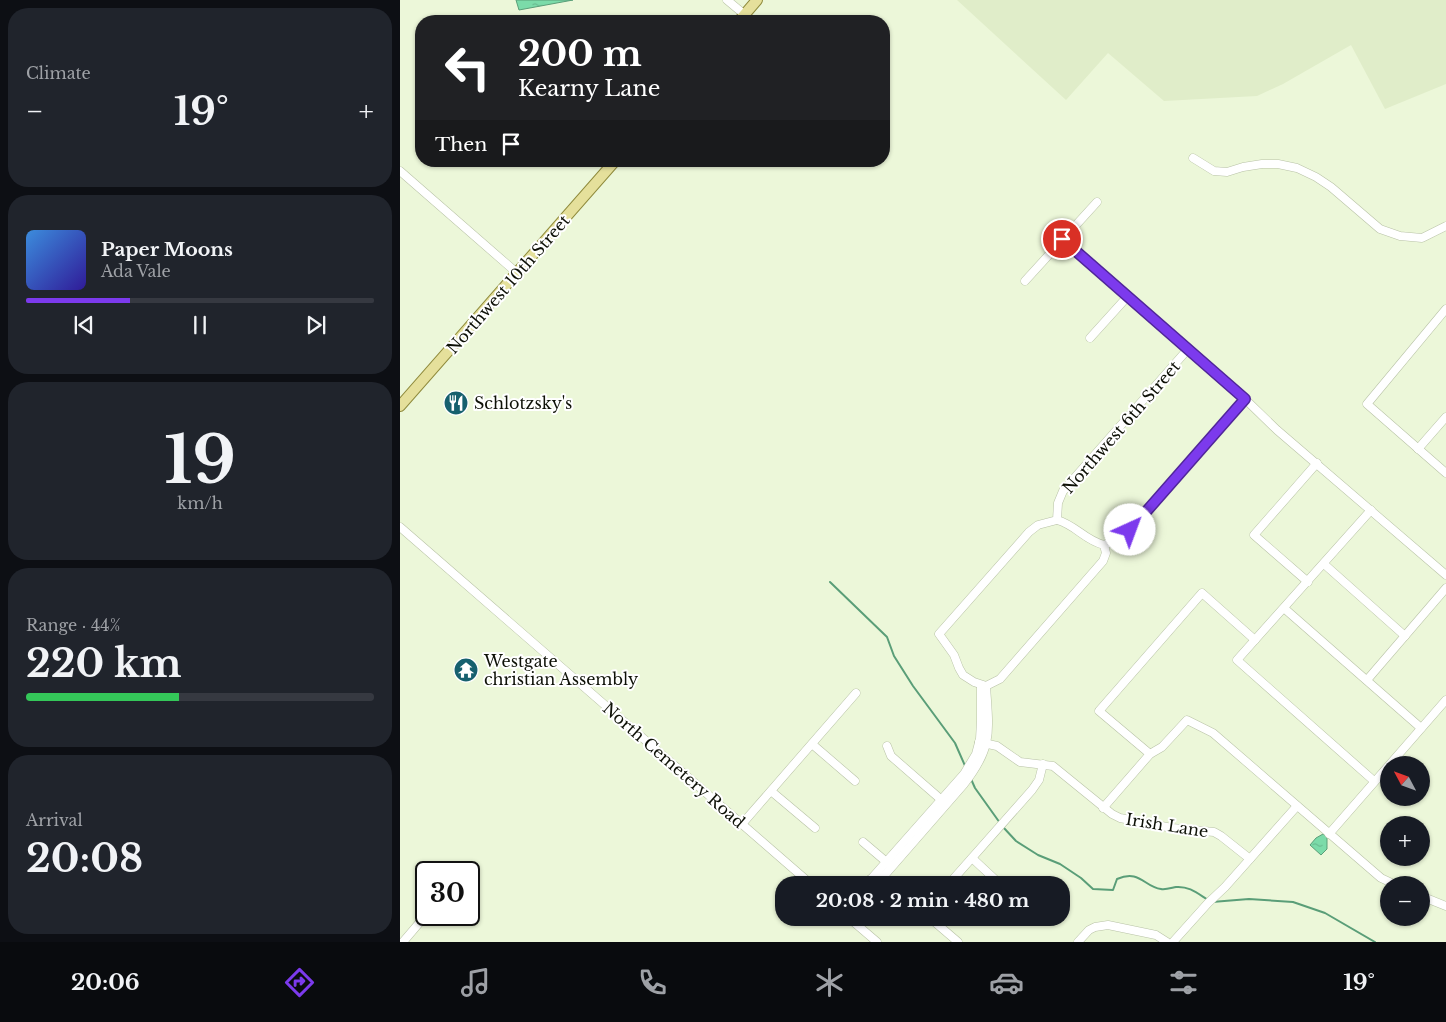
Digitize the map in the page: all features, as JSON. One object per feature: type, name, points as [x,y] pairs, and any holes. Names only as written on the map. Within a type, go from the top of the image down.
[{"type":"main road","points":[[744,15],[757,0]]},
{"type":"main road","name":"Northwest 10th Street","points":[[400,406],[611,167]]},
{"type":"street","points":[[727,0],[740,15]]},
{"type":"street","points":[[1193,158],[1214,171],[1227,172],[1262,164],[1278,164],[1297,168],[1331,187],[1380,229],[1400,236],[1422,238],[1446,226]]},
{"type":"street","points":[[400,171],[517,273]]},
{"type":"street","points":[[1026,281],[1096,202]]},
{"type":"street","points":[[1062,239],[1245,399],[1277,430],[1446,575]]},
{"type":"street","points":[[1090,338],[1128,296]]},
{"type":"street","points":[[1446,309],[1367,404],[1446,473]]},
{"type":"street","name":"Northwest 6th Street","points":[[1057,520],[1058,503],[1063,491],[1188,349]]},
{"type":"street","points":[[1104,545],[1106,553],[1103,561],[1000,679],[983,686],[969,680],[961,672],[954,655],[939,634],[1029,532],[1038,525],[1057,520],[1072,526],[1093,542],[1104,545],[1122,538],[1245,399]]},
{"type":"street","points":[[1418,449],[1446,417]]},
{"type":"street","points":[[1308,582],[1254,535],[1317,463]]},
{"type":"street","points":[[1371,510],[1237,660],[1374,781]]},
{"type":"street","name":"North Cemetery Road","points":[[400,527],[802,876]]},
{"type":"street","points":[[1324,564],[1405,636]]},
{"type":"street","points":[[1367,680],[1446,588]]},
{"type":"street","points":[[1150,754],[1099,711],[1202,593],[1255,640]]},
{"type":"street","points":[[1284,609],[1421,728]]},
{"type":"street","points":[[874,876],[889,864],[944,802],[976,754],[982,743],[983,686]]},
{"type":"street","points":[[742,824],[856,693]]},
{"type":"street","points":[[1329,834],[1446,700]]},
{"type":"street","points":[[1103,808],[1150,754],[1162,747],[1187,720],[1213,733],[1380,877]]},
{"type":"street","name":"Irish Lane","points":[[982,743],[996,746],[1020,762],[1053,766],[1103,808],[1120,818],[1172,828],[1214,832],[1250,859]]},
{"type":"street","points":[[812,744],[855,781]]},
{"type":"street","points":[[887,746],[891,756],[944,802]]},
{"type":"street","points":[[956,876],[1032,790],[1039,780],[1043,764]]},
{"type":"street","points":[[772,790],[815,828]]},
{"type":"street","points":[[1173,942],[1297,806]]},
{"type":"street","points":[[863,842],[889,864]]},
{"type":"street","points":[[972,858],[991,876]]},
{"type":"street","points":[[882,876],[889,864]]},
{"type":"street","points":[[1430,900],[1446,906]]},
{"type":"street","points":[[1078,942],[1089,930],[1108,925],[1156,935],[1167,942]]},
{"type":"street","points":[[403,942],[417,926]]},
{"type":"street","points":[[858,926],[877,942]]},
{"type":"street","points":[[939,926],[958,942]]},
{"type":"shaded area","points":[[957,0],[1446,0],[1446,84],[1385,109],[1351,45],[1283,84],[1257,96],[1164,101],[1108,53],[1066,100]]},
{"type":"water","points":[[516,0],[573,0],[519,10]]},
{"type":"water","points":[[1323,834],[1327,836],[1327,849],[1321,855],[1310,845]]},
{"type":"waterway","points":[[830,582],[887,637],[894,656],[913,686],[955,743],[966,768]]},
{"type":"waterway","points":[[971,779],[975,788],[1000,823]]},
{"type":"waterway","points":[[1003,827],[1016,841],[1038,855],[1060,864],[1081,878],[1093,889],[1113,890],[1117,879],[1131,876],[1137,877],[1155,888],[1181,887],[1189,889],[1208,900]]},
{"type":"waterway","points":[[1212,902],[1249,899],[1293,902],[1325,913],[1375,942]]},
{"type":"place","name":"Schlotzsky's","points":[[456,403]]},
{"type":"place","name":"Westgate christian Assembly","points":[[466,670]]},
{"type":"route","points":[[1062,239],[1245,399],[1130,530]]}]
